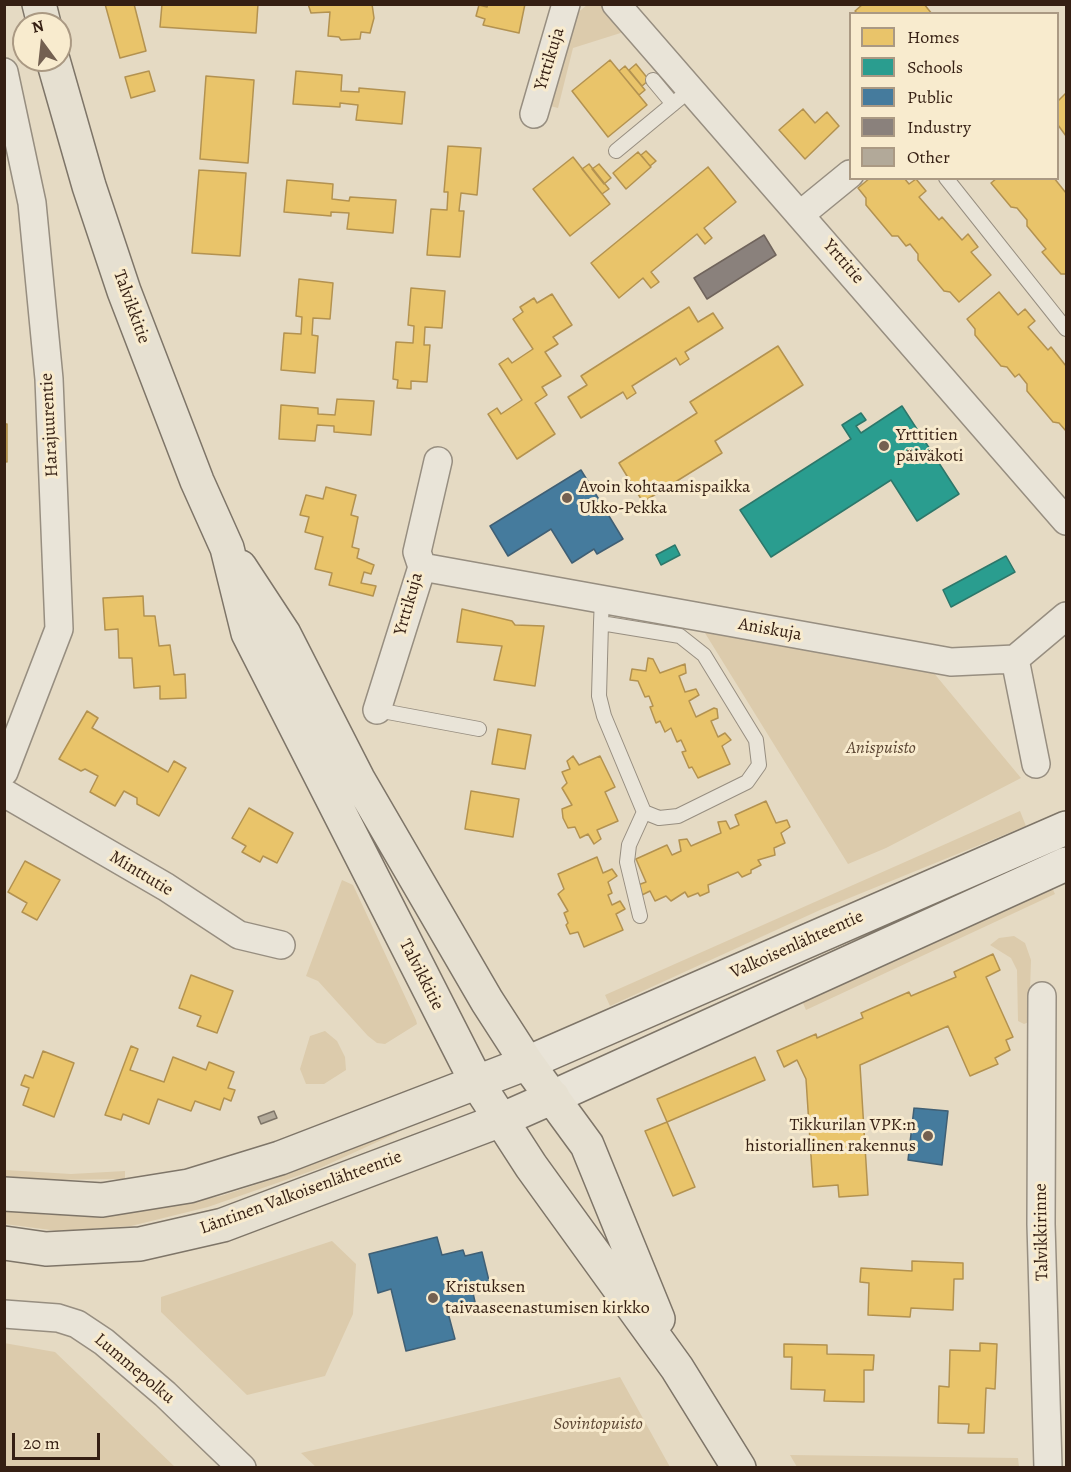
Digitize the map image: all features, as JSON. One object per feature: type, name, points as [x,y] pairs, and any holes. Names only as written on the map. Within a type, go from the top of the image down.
[{"type":"main road","name":"Talvikkitie","points":[[56,72],[89,186],[124,291],[197,481],[227,548],[284,634],[358,778],[487,1001],[527,1063],[590,1152],[677,1368]]},
{"type":"main road","name":"Talvikkitie","points":[[227,548],[248,633],[476,1081],[501,1120],[677,1368],[739,1467]]},
{"type":"main road","name":"Valkoisenlähteentie","points":[[527,1063],[1066,828]]},
{"type":"main road","name":"Valkoisenlähteentie","points":[[553,1097],[1066,864]]},
{"type":"main road","points":[[4,1194],[102,1200],[189,1186],[280,1158],[527,1063]]},
{"type":"main road","name":"Läntinen Valkoisenlähteentie","points":[[4,1243],[46,1249],[140,1244],[223,1225],[501,1120],[553,1097]]},
{"type":"street","name":"Yrttikuja","points":[[534,114],[566,4]]},
{"type":"street","name":"Yrttitie","points":[[616,4],[682,97],[801,214],[1066,521]]},
{"type":"street","name":"Harajuurentie","points":[[4,72],[32,203],[47,356],[59,629],[4,772]]},
{"type":"street","points":[[801,214],[849,175]]},
{"type":"street","name":"Yrttikuja","points":[[377,710],[422,567],[417,552],[438,461]]},
{"type":"street","name":"Aniskuja","points":[[422,567],[602,611],[951,662],[1015,659]]},
{"type":"street","points":[[1036,764],[1015,659],[1066,616]]},
{"type":"street","name":"Minttutie","points":[[4,793],[165,887],[239,934],[281,945]]},
{"type":"street","name":"Talvikkirinne","points":[[1042,996],[1041,1224],[1048,1467]]},
{"type":"street","name":"Lummepolku","points":[[4,1314],[58,1318],[77,1324],[105,1342],[165,1394],[242,1467]]},
{"type":"lane","points":[[616,151],[682,97],[653,80]]},
{"type":"lane","points":[[948,180],[1066,329]]},
{"type":"lane","points":[[602,611],[680,636],[704,655],[756,740],[759,765],[747,782],[678,816],[659,818],[644,812],[604,716],[599,696],[602,611]]},
{"type":"lane","points":[[377,710],[479,729]]},
{"type":"lane","points":[[640,916],[627,862],[629,845],[644,812]]},
{"type":"green space","points":[[609,4],[630,30],[573,48],[558,108],[550,106],[576,14],[587,5]]},
{"type":"green space","name":"Anispuisto","points":[[700,625],[928,666],[1021,778],[886,848],[848,864]]},
{"type":"green space","points":[[1020,811],[1026,826],[820,910],[610,1006],[605,995]]},
{"type":"green space","points":[[1048,879],[1055,894],[806,1010],[802,1001]]},
{"type":"green space","points":[[342,880],[353,885],[416,1020],[417,1024],[385,1044],[377,1043],[368,1036],[318,981],[306,976]]},
{"type":"green space","points":[[1014,936],[1025,943],[1031,960],[1029,1022],[1024,1024],[1018,1021],[1017,970],[1011,958],[990,945],[999,938]]},
{"type":"green space","points":[[325,1031],[337,1041],[345,1057],[346,1070],[324,1084],[306,1084],[300,1069],[310,1036]]},
{"type":"green space","points":[[393,1125],[397,1133],[320,1168],[208,1207],[131,1226],[58,1231],[5,1224],[5,1209],[48,1215],[125,1214],[221,1196],[279,1177]]},
{"type":"green space","points":[[5,1170],[71,1174],[125,1171],[125,1179],[43,1180],[5,1176]]},
{"type":"green space","points":[[332,1241],[356,1264],[353,1314],[325,1376],[247,1395],[161,1312],[161,1297]]},
{"type":"green space","points":[[4,1343],[55,1352],[175,1467],[5,1467]]},
{"type":"green space","name":"Sovintopuisto","points":[[620,1377],[670,1467],[317,1468],[301,1453]]},
{"type":"green space","points":[[790,1455],[1018,1458],[1019,1467],[797,1467]]},
{"type":"building: Homes","points":[[105,4],[134,4],[146,51],[120,58]]},
{"type":"building: Homes","points":[[162,4],[258,4],[256,33],[160,27]]},
{"type":"building: Homes","points":[[308,4],[372,4],[374,18],[370,33],[361,32],[360,39],[341,40],[339,37],[328,36],[330,12],[311,13]]},
{"type":"building: Homes","points":[[488,4],[525,4],[519,33],[483,25],[485,19],[476,16],[479,5],[487,7]]},
{"type":"building: Homes","points":[[863,4],[924,4],[930,12],[856,12]]},
{"type":"building: Homes","points":[[610,60],[647,105],[608,137],[572,91]]},
{"type":"building: Homes","points":[[636,64],[649,80],[642,86],[629,70]]},
{"type":"building: Homes","points":[[625,66],[645,90],[639,95],[619,71]]},
{"type":"building: Homes","points":[[149,71],[155,91],[131,98],[125,77]]},
{"type":"building: Homes","points":[[296,71],[342,75],[341,91],[359,92],[359,88],[405,92],[402,124],[356,120],[358,105],[340,103],[340,107],[293,104]]},
{"type":"building: Homes","points":[[206,76],[254,80],[248,163],[200,159]]},
{"type":"building: Homes","points":[[1066,93],[1066,136],[1059,126],[1059,100]]},
{"type":"building: Homes","points":[[803,109],[815,123],[827,112],[839,126],[805,159],[779,130]]},
{"type":"building: Homes","points":[[448,146],[481,148],[477,195],[461,193],[459,211],[464,211],[460,257],[427,255],[431,209],[447,210],[448,192],[444,192]]},
{"type":"building: Homes","points":[[646,151],[656,161],[650,166],[641,155]]},
{"type":"building: Homes","points":[[638,152],[651,167],[626,189],[613,173]]},
{"type":"building: Homes","points":[[573,157],[610,204],[570,236],[533,189]]},
{"type":"building: Homes","points":[[589,164],[609,189],[602,194],[582,169]]},
{"type":"building: Homes","points":[[599,164],[611,178],[604,184],[592,169]]},
{"type":"building: Homes","points":[[708,167],[736,202],[704,228],[712,238],[705,244],[697,234],[651,272],[659,282],[651,288],[643,278],[619,298],[591,263]]},
{"type":"building: Homes","points":[[199,170],[246,173],[240,256],[192,253]]},
{"type":"building: Homes","points":[[287,180],[333,184],[332,199],[349,201],[350,197],[396,200],[393,233],[347,229],[349,213],[331,212],[331,216],[284,212]]},
{"type":"building: Homes","points":[[868,180],[906,180],[909,184],[917,180],[926,191],[919,197],[939,220],[942,217],[962,240],[968,234],[978,247],[971,252],[991,275],[959,302],[950,292],[944,291],[918,260],[918,254],[910,244],[906,246],[898,236],[892,236],[866,205],[866,198],[858,188]]},
{"type":"building: Homes","points":[[995,180],[1056,180],[1066,193],[1066,274],[1061,274],[1042,252],[1046,249],[1027,226],[1027,220],[1017,208],[1011,207],[991,183]]},
{"type":"building: Homes","points":[[299,279],[333,283],[330,319],[313,318],[312,335],[318,336],[315,373],[281,370],[284,333],[301,334],[302,317],[296,316]]},
{"type":"building: Homes","points":[[411,288],[445,291],[442,328],[425,327],[424,345],[430,345],[427,382],[411,381],[411,389],[397,388],[398,380],[393,379],[396,342],[413,343],[414,326],[408,325]]},
{"type":"building: Homes","points":[[999,292],[1018,315],[1025,309],[1035,321],[1028,327],[1048,350],[1051,347],[1066,366],[1066,431],[1059,423],[1053,422],[1027,391],[1027,384],[1019,374],[1015,377],[1007,367],[1001,366],[975,335],[975,329],[967,319]]},
{"type":"building: Homes","points":[[552,294],[572,325],[553,337],[558,344],[545,352],[561,376],[542,387],[547,395],[535,403],[555,434],[517,459],[488,414],[497,408],[501,414],[522,400],[499,364],[508,358],[512,363],[533,349],[513,319],[523,312],[520,307],[534,298],[537,303]]},
{"type":"building: Homes","points":[[689,307],[698,322],[713,313],[723,328],[685,352],[689,359],[680,365],[676,358],[632,386],[636,393],[627,399],[623,392],[581,418],[568,397],[587,385],[581,376]]},
{"type":"building: Homes","points":[[778,346],[803,385],[715,441],[722,453],[643,502],[619,463],[697,413],[690,402]]},
{"type":"building: Homes","points":[[337,399],[374,401],[371,435],[334,432],[334,426],[317,425],[315,441],[279,439],[281,405],[318,408],[318,414],[335,415]]},
{"type":"building: Homes","points":[[4,424],[7,424],[7,462],[4,461]]},
{"type":"building: Homes","points":[[326,487],[356,495],[351,515],[358,517],[352,547],[359,549],[357,558],[374,565],[371,574],[364,572],[361,583],[376,586],[373,596],[329,585],[332,573],[315,569],[323,537],[305,532],[309,517],[300,515],[306,495],[323,499]]},
{"type":"building: Homes","points":[[143,596],[144,616],[155,616],[159,646],[170,645],[174,675],[185,674],[186,698],[160,699],[160,686],[134,688],[132,658],[119,658],[118,629],[105,630],[103,598]]},
{"type":"building: Homes","points":[[462,609],[512,621],[515,625],[544,626],[535,686],[494,680],[502,646],[457,642]]},
{"type":"building: Homes","points":[[648,658],[653,659],[660,673],[685,664],[686,673],[679,676],[685,692],[696,689],[699,695],[689,701],[696,717],[714,708],[717,709],[718,718],[711,721],[718,737],[725,733],[731,740],[722,746],[730,764],[698,778],[692,767],[689,768],[682,752],[686,751],[681,740],[677,742],[671,728],[665,732],[660,721],[656,723],[649,696],[645,697],[638,681],[630,680],[632,669],[646,671]]},
{"type":"building: Homes","points":[[87,711],[98,718],[92,728],[168,772],[174,761],[186,768],[159,816],[137,804],[137,798],[124,791],[115,806],[90,792],[98,776],[85,769],[81,771],[59,759]]},
{"type":"building: Homes","points":[[498,729],[531,735],[525,769],[492,764]]},
{"type":"building: Homes","points":[[573,756],[579,765],[600,756],[615,787],[605,792],[618,821],[597,830],[601,839],[594,844],[588,834],[580,838],[575,827],[568,828],[563,818],[562,809],[572,805],[562,788],[567,783],[562,772],[570,769],[567,761]]},
{"type":"building: Homes","points":[[471,791],[519,799],[513,837],[465,829]]},
{"type":"building: Homes","points":[[766,801],[776,823],[787,820],[790,827],[781,833],[785,843],[774,848],[775,855],[758,860],[761,865],[751,870],[751,873],[742,877],[738,872],[708,885],[709,892],[700,896],[698,893],[688,897],[685,892],[671,901],[666,896],[655,901],[650,891],[642,895],[638,885],[646,882],[636,859],[667,845],[672,855],[681,851],[679,840],[687,839],[691,846],[721,833],[718,822],[726,821],[730,829],[739,825],[735,815]]},
{"type":"building: Homes","points":[[249,808],[293,833],[277,863],[263,856],[260,862],[242,852],[246,846],[232,838]]},
{"type":"building: Homes","points":[[597,857],[603,873],[612,869],[617,876],[608,882],[612,893],[608,895],[612,905],[620,901],[625,909],[616,914],[623,930],[584,947],[578,932],[570,934],[566,925],[568,923],[564,913],[568,911],[558,894],[564,889],[558,874]]},
{"type":"building: Homes","points":[[25,861],[60,880],[37,920],[22,912],[27,903],[8,892]]},
{"type":"building: Homes","points":[[993,954],[1000,970],[986,977],[1013,1037],[1006,1040],[1010,1050],[995,1058],[998,1064],[970,1076],[948,1026],[860,1065],[868,1195],[839,1197],[838,1185],[813,1187],[806,1079],[797,1060],[784,1067],[777,1051],[816,1034],[817,1038],[863,1018],[861,1013],[909,992],[911,996],[956,977],[954,972]]},
{"type":"building: Homes","points":[[191,975],[233,991],[217,1033],[197,1026],[201,1016],[179,1008]]},
{"type":"building: Homes","points":[[131,1046],[138,1049],[130,1070],[164,1082],[173,1057],[206,1070],[209,1062],[234,1072],[228,1088],[235,1090],[231,1101],[224,1098],[220,1110],[195,1101],[191,1111],[158,1099],[149,1124],[123,1114],[121,1120],[105,1115]]},
{"type":"building: Homes","points":[[43,1051],[74,1063],[54,1117],[23,1105],[29,1088],[21,1085],[25,1075],[33,1078]]},
{"type":"building: Homes","points":[[755,1057],[765,1080],[667,1122],[657,1099]]},
{"type":"building: Homes","points":[[667,1122],[695,1187],[673,1196],[645,1131]]},
{"type":"building: Homes","points":[[912,1261],[963,1263],[963,1279],[954,1279],[953,1310],[911,1308],[910,1317],[868,1315],[869,1283],[860,1282],[861,1268],[912,1271]]},
{"type":"building: Homes","points":[[980,1343],[997,1344],[995,1389],[986,1388],[984,1433],[968,1433],[969,1424],[938,1423],[939,1386],[949,1387],[950,1350],[980,1351]]},
{"type":"building: Homes","points":[[784,1344],[827,1345],[827,1354],[874,1355],[873,1370],[864,1370],[864,1402],[824,1401],[825,1390],[791,1389],[792,1357],[784,1357]]},
{"type":"building: Schools","points":[[902,406],[959,494],[917,521],[891,480],[771,557],[740,510],[851,439],[842,425],[861,413],[866,420],[856,426],[861,433]]},
{"type":"building: Schools","points":[[675,545],[680,555],[661,565],[656,555]]},
{"type":"building: Schools","points":[[1006,556],[1015,572],[951,607],[943,590]]},
{"type":"building: Public","name":"Avoin kohtaamispaikka Ukko-Pekka","points":[[581,470],[623,539],[597,554],[594,549],[572,563],[551,529],[508,556],[490,526]]},
{"type":"building: Public","name":"Tikkurilan VPK:n historiallinen rakennus","points":[[914,1108],[948,1111],[942,1165],[908,1160]]},
{"type":"building: Public","name":"Kristuksen taivaaseenastumisen kirkko","points":[[437,1237],[442,1255],[463,1250],[465,1256],[482,1252],[491,1289],[473,1293],[475,1302],[447,1309],[455,1339],[406,1351],[391,1289],[378,1293],[369,1254]]},
{"type":"building: Industry","points":[[764,235],[776,255],[707,299],[694,278]]},
{"type":"building: Other","points":[[274,1111],[277,1118],[261,1124],[258,1117]]},
{"type":"place","name":"Yrttitien päiväkoti","points":[[884,446]]},
{"type":"place","name":"Avoin kohtaamispaikka Ukko-Pekka","points":[[567,498]]},
{"type":"place","name":"Tikkurilan VPK:n historiallinen rakennus","points":[[928,1136]]},
{"type":"place","name":"Kristuksen taivaaseenastumisen kirkko","points":[[433,1298]]}]
